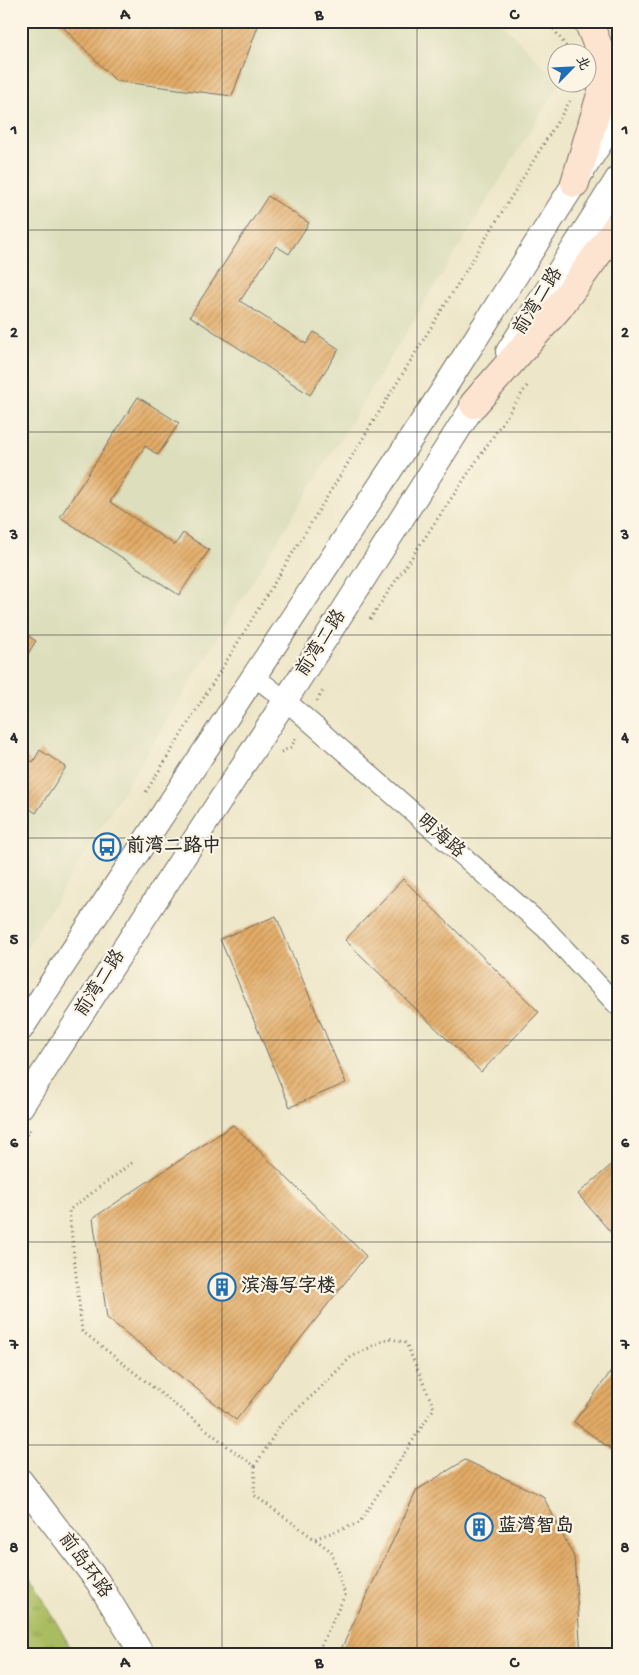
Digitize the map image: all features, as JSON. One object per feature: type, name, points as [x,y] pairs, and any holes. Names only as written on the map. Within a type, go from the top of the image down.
[{"type":"main road","points":[[575,183],[608,71],[588,21]]},
{"type":"main road","points":[[474,404],[559,306],[618,226]]},
{"type":"street","name":"前湾二路","points":[[21,1028],[445,387],[618,115]]},
{"type":"street","name":"前湾二路","points":[[21,1106],[331,630],[618,178]]},
{"type":"street","name":"明海路","points":[[254,676],[285,700],[545,928],[618,1006]]},
{"type":"street","name":"前岛环路","points":[[21,1481],[98,1582],[142,1654]]},
{"type":"path","points":[[548,21],[563,42]]},
{"type":"path","points":[[141,800],[573,97]]},
{"type":"path","points":[[132,1163],[69,1210],[82,1331],[255,1466]]},
{"type":"path","points":[[314,1539],[359,1523],[434,1408],[406,1343],[389,1338],[351,1356],[281,1424],[255,1466],[254,1495],[314,1539],[331,1551],[345,1595],[317,1654]]},
{"type":"shaded area","points":[[21,21],[500,21],[546,69],[546,92],[554,92],[21,957]]},
{"type":"green space","points":[[21,1560],[74,1654],[21,1654]]},
{"type":"building","points":[[57,21],[260,21],[232,96],[116,81]]},
{"type":"building","points":[[268,196],[309,223],[289,254],[276,246],[240,301],[306,344],[314,332],[339,349],[310,395],[190,316]]},
{"type":"building","points":[[138,397],[179,423],[158,455],[145,446],[110,502],[175,545],[183,533],[209,550],[179,595],[60,517]]},
{"type":"building","points":[[21,631],[36,641],[21,664]]},
{"type":"building","points":[[40,750],[66,767],[36,813],[21,803],[21,754],[33,762]]},
{"type":"building","points":[[403,879],[539,1012],[481,1072],[345,940]]},
{"type":"building","points":[[276,916],[346,1083],[290,1107],[220,939]]},
{"type":"building","name":"滨海写字楼","points":[[233,1125],[366,1256],[236,1420],[107,1318],[93,1218]]},
{"type":"building","points":[[618,1159],[618,1241],[578,1194]]},
{"type":"building","points":[[618,1362],[618,1454],[574,1422]]},
{"type":"building","name":"蓝湾智岛","points":[[465,1460],[543,1496],[574,1557],[581,1654],[344,1654],[342,1647],[417,1490]]},
{"type":"place","name":"前湾二路中","points":[[107,847]]},
{"type":"place","name":"滨海写字楼","points":[[222,1287]]},
{"type":"place","name":"蓝湾智岛","points":[[479,1527]]}]
